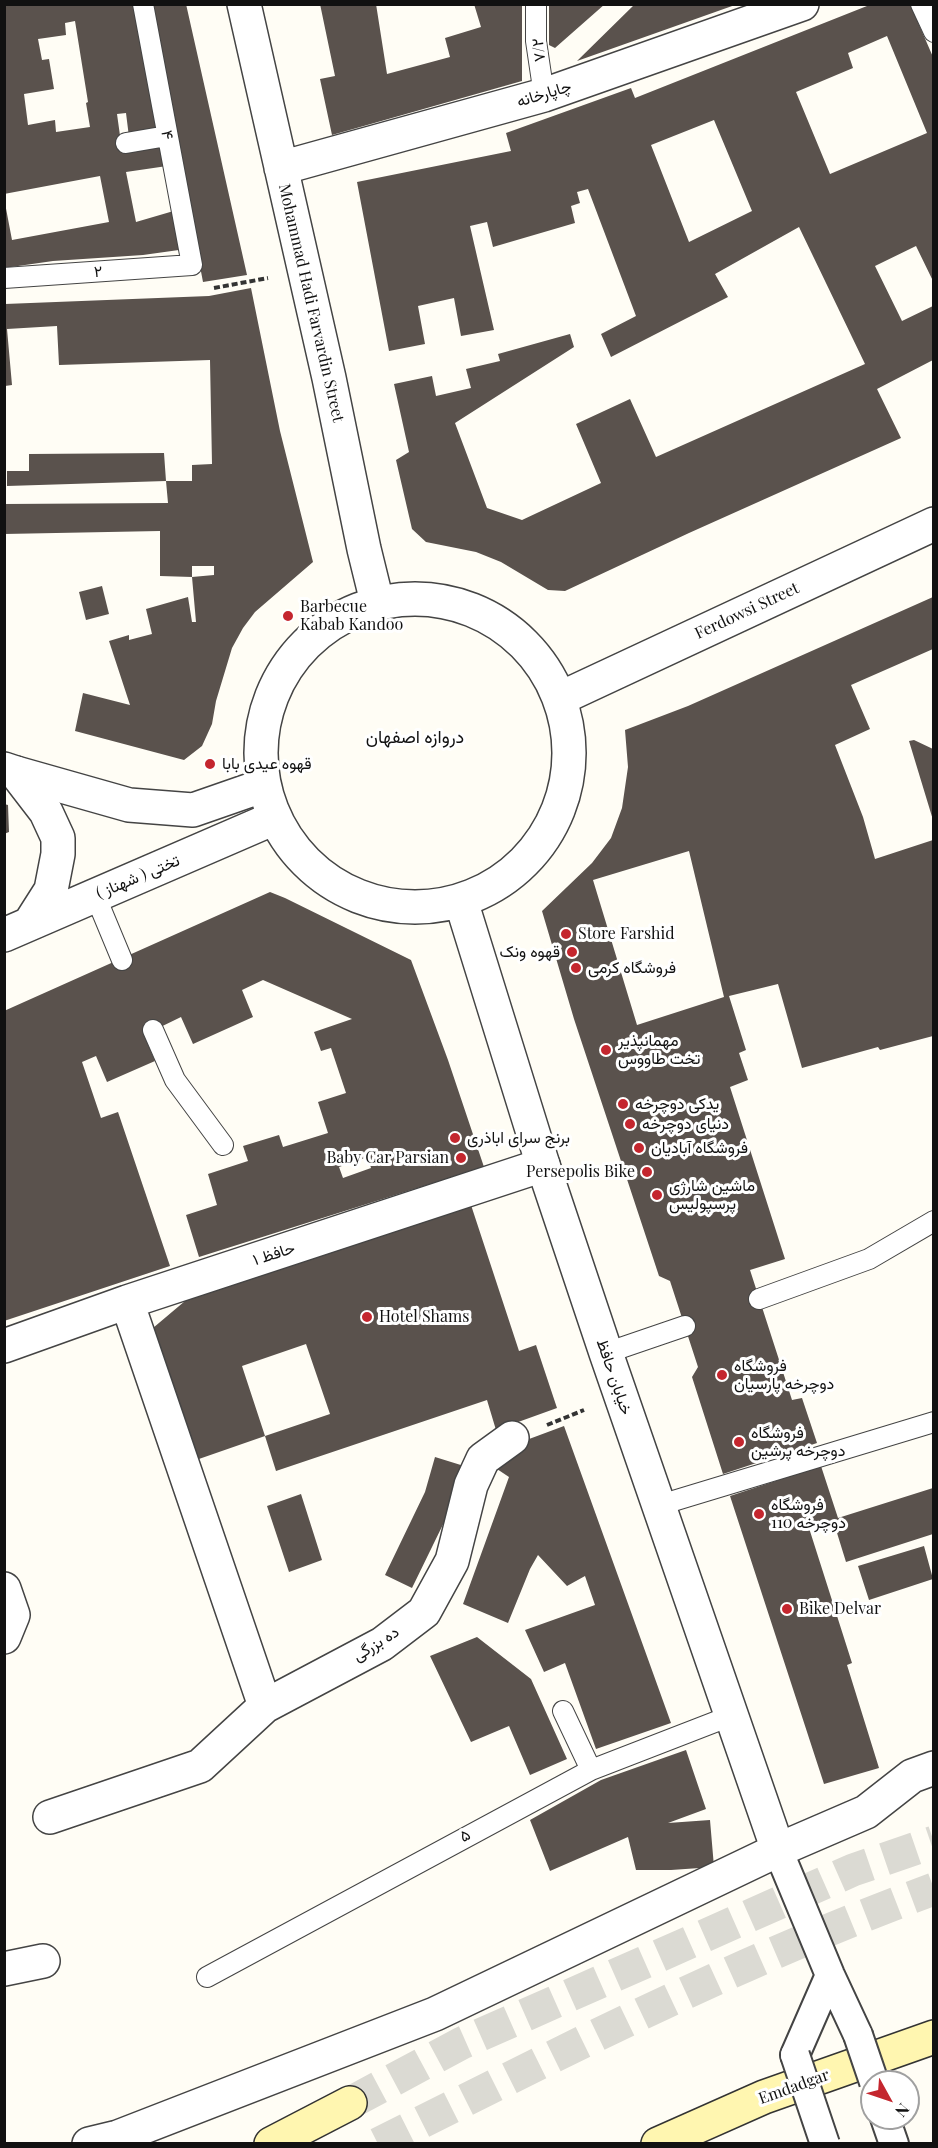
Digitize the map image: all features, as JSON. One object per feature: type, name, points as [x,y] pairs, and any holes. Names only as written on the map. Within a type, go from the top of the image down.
[{"type":"main road","name":"Emdadgar","points":[[658,2144],[764,2097],[933,2037]]},
{"type":"main road","points":[[271,2144],[350,2103]]},
{"type":"street","name":"Mohammad Hadi Farvardin Street","points":[[244,4],[377,602]]},
{"type":"street","name":"چاپارخانه","points":[[281,168],[544,95],[802,4]]},
{"type":"street","name":"Ferdowsi Street","points":[[561,698],[933,525]]},
{"type":"street","points":[[428,598],[479,611],[513,632],[542,662],[561,698],[571,748],[564,797],[560,807],[541,843],[506,879],[460,901],[409,908],[357,897],[313,870],[272,819],[262,786],[260,754],[268,703],[292,658],[330,623],[377,602],[428,598]]},
{"type":"street","points":[[10,771],[129,805],[193,810],[262,786]]},
{"type":"street","points":[[10,771],[46,812],[58,838],[58,854],[51,890],[17,929]]},
{"type":"street","name":"تختی ( شهناز )","points":[[17,929],[272,819]]},
{"type":"street","name":"خیابان حافظ","points":[[460,901],[543,1165],[620,1396],[660,1505],[778,1850]]},
{"type":"street","name":"حافظ ۱","points":[[4,1346],[127,1302],[543,1165]]},
{"type":"street","points":[[127,1302],[265,1706]]},
{"type":"street","name":"ده بزرگی","points":[[50,1817],[200,1766],[265,1706],[382,1644],[424,1612],[452,1561],[471,1485],[483,1459],[512,1438]]},
{"type":"street","points":[[4,1589],[13,1615],[4,1637]]},
{"type":"street","points":[[89,2144],[118,2137],[435,2014],[778,1850],[866,1812],[912,1776],[933,1768]]},
{"type":"street","points":[[778,1850],[830,1975],[858,2034],[870,2070]]},
{"type":"street","points":[[4,1968],[42,1961]]},
{"type":"street","points":[[825,2144],[795,2055],[830,1975]]},
{"type":"lane","name":"۴","points":[[143,4],[192,265]]},
{"type":"lane","name":"۷/۲","points":[[536,4],[536,41],[544,95]]},
{"type":"lane","points":[[921,4],[933,32]]},
{"type":"lane","points":[[126,143],[167,136]]},
{"type":"lane","name":"۲","points":[[4,278],[192,265]]},
{"type":"lane","points":[[95,896],[122,960]]},
{"type":"lane","points":[[153,1030],[175,1080],[223,1145]]},
{"type":"lane","points":[[759,1299],[869,1259],[933,1221]]},
{"type":"lane","points":[[606,1353],[684,1326]]},
{"type":"lane","points":[[660,1505],[933,1422]]},
{"type":"lane","points":[[563,1711],[591,1770]]},
{"type":"lane","name":"۵","points":[[207,1977],[591,1770],[733,1715]]},
{"type":"path","points":[[192,265],[196,291],[304,270]]},
{"type":"path","points":[[512,1438],[620,1396]]},
{"type":"pier","points":[[923,2101],[933,2132],[933,2143],[849,2143],[844,2129],[860,2124],[860,2130],[920,2130],[920,2102]]},
{"type":"building","points":[[4,4],[138,4],[159,132],[129,137],[126,113],[117,114],[122,150],[163,146],[167,166],[126,172],[136,222],[177,210],[186,249],[143,255],[53,261],[4,268],[4,198],[12,240],[109,222],[100,176],[4,194],[4,143],[6,143]],"holes":[[[75,21],[88,102],[86,103],[90,127],[56,132],[55,120],[28,125],[24,94],[54,89],[49,59],[42,60],[38,39],[66,35],[65,23]]]},
{"type":"building","points":[[150,4],[186,4],[247,275],[203,282]]},
{"type":"building","points":[[320,4],[376,4],[387,74],[450,57],[445,38],[481,27],[474,4],[522,4],[522,81],[332,135],[320,79],[335,76]]},
{"type":"building","points":[[549,4],[605,4],[555,48],[549,45]]},
{"type":"building","points":[[635,4],[735,4],[735,5],[577,61]]},
{"type":"building","points":[[872,4],[910,4],[933,57],[933,281],[916,246],[875,266],[902,321],[933,306],[933,360],[877,389],[901,438],[565,591],[548,590],[501,562],[476,552],[426,542],[412,529],[396,460],[409,452],[394,384],[432,376],[436,396],[471,388],[466,369],[500,361],[498,354],[570,334],[574,347],[455,423],[487,508],[522,520],[601,483],[576,424],[630,399],[656,457],[865,364],[799,227],[715,274],[728,297],[611,357],[601,334],[636,316],[588,189],[577,192],[580,203],[571,206],[575,223],[493,247],[487,222],[470,226],[494,330],[461,336],[454,298],[418,306],[425,344],[389,351],[357,182],[511,151],[506,133],[631,88],[635,98]],"holes":[[[887,36],[927,133],[830,174],[796,92],[853,68],[848,53]],[[714,120],[752,211],[689,242],[651,145]]]},
{"type":"building","points":[[251,288],[280,431],[313,562],[255,612],[243,628],[232,648],[216,701],[212,724],[202,746],[184,760],[75,731],[83,693],[130,705],[109,641],[129,635],[129,640],[152,634],[146,609],[188,597],[192,622],[196,622],[192,577],[160,576],[160,531],[4,534],[4,504],[168,503],[166,481],[192,481],[192,465],[212,464],[210,360],[59,365],[57,326],[7,329],[12,385],[5,386],[5,304],[209,296]],"holes":[[[192,566],[214,566],[214,575],[192,577]]]},
{"type":"building","points":[[164,453],[166,481],[7,486],[7,471],[29,471],[29,454]]},
{"type":"building","points":[[102,586],[109,614],[86,620],[79,592]]},
{"type":"building","points":[[933,597],[933,649],[851,685],[870,729],[835,745],[863,817],[875,859],[933,840],[933,1036],[880,1050],[878,1047],[802,1068],[778,984],[729,996],[746,1050],[739,1053],[748,1080],[730,1087],[785,1259],[750,1270],[792,1400],[802,1398],[817,1443],[723,1474],[692,1377],[698,1367],[670,1281],[659,1276],[574,1019],[542,911],[592,863],[611,838],[622,808],[628,767],[625,730],[688,706]],"holes":[[[689,851],[724,997],[637,1025],[593,880]]]},
{"type":"building","points":[[914,740],[933,749],[933,820],[909,741]]},
{"type":"building","points":[[4,804],[8,805],[9,832],[4,834]]},
{"type":"building","points":[[270,892],[411,960],[484,1167],[199,1257],[186,1215],[217,1205],[208,1174],[248,1161],[243,1146],[279,1135],[283,1147],[328,1133],[318,1102],[346,1093],[331,1048],[321,1051],[314,1032],[352,1019],[263,980],[242,990],[253,1017],[193,1044],[181,1017],[144,1035],[155,1061],[107,1082],[96,1056],[82,1062],[101,1118],[118,1112],[170,1266],[4,1321],[4,1011]],"holes":[[[368,1157],[371,1168],[343,1178],[339,1167]]]},
{"type":"building","name":"Hotel Shams","points":[[471,1205],[519,1351],[536,1345],[557,1408],[496,1430],[487,1400],[276,1471],[265,1436],[196,1460],[153,1328],[185,1301]],"holes":[[[306,1344],[330,1414],[265,1436],[242,1366]]]},
{"type":"building","points":[[564,1426],[671,1723],[596,1749],[565,1663],[544,1672],[525,1630],[595,1605],[585,1576],[567,1586],[538,1555],[508,1623],[463,1604],[509,1477],[494,1467],[513,1445]]},
{"type":"building","points":[[435,1457],[464,1466],[452,1506],[412,1588],[385,1575],[425,1492]]},
{"type":"building","points":[[821,1466],[838,1518],[933,1488],[933,1534],[846,1562],[833,1520],[809,1528],[852,1663],[847,1665],[879,1768],[824,1784],[730,1496]]},
{"type":"building","points":[[301,1494],[322,1560],[289,1572],[267,1506]]},
{"type":"building","points":[[924,1546],[933,1579],[869,1600],[858,1566]]},
{"type":"building","points":[[477,1637],[531,1679],[567,1759],[530,1775],[509,1726],[471,1742],[430,1656]]},
{"type":"building","points":[[686,1750],[706,1809],[668,1823],[710,1820],[714,1867],[636,1870],[628,1837],[550,1871],[530,1820],[601,1780]]},
{"type":"tunnel","points":[[350,2103],[462,2043],[853,1870],[934,1842]]},
{"type":"tunnel","points":[[378,2144],[722,1976],[862,1916],[934,1889]]},
{"type":"place","name":"Barbecue Kabab Kandoo","points":[[288,616]]},
{"type":"place","name":"قهوه عیدی بابا","points":[[210,764]]},
{"type":"place","name":"Store Farshid","points":[[566,934]]},
{"type":"place","name":"قهوه ونک","points":[[572,952]]},
{"type":"place","name":"فروشگاه کرمی","points":[[576,968]]},
{"type":"place","name":"مهمانپذیر تخت طاووس","points":[[606,1050]]},
{"type":"place","name":"یدکی دوچرخه","points":[[623,1104]]},
{"type":"place","name":"دنیای دوچرخه","points":[[630,1124]]},
{"type":"place","name":"برنج سرای اباذری","points":[[455,1138]]},
{"type":"place","name":"فروشگاه آبادیان","points":[[639,1148]]},
{"type":"place","name":"Baby Car Parsian","points":[[461,1158]]},
{"type":"place","name":"Persepolis Bike","points":[[647,1172]]},
{"type":"place","name":"ماشین شارژی پرسپولیس","points":[[657,1195]]},
{"type":"place","name":"Hotel Shams","points":[[367,1317]]},
{"type":"place","name":"فروشگاه دوچرخه پارسیان","points":[[722,1375]]},
{"type":"place","name":"فروشگاه دوچرخه پرشین","points":[[739,1442]]},
{"type":"place","name":"فروشگاه دوچرخه 110","points":[[759,1514]]},
{"type":"place","name":"Bike Delvar","points":[[787,1609]]},
{"type":"district","name":"دروازه اصفهان","points":[[415,737]]}]
